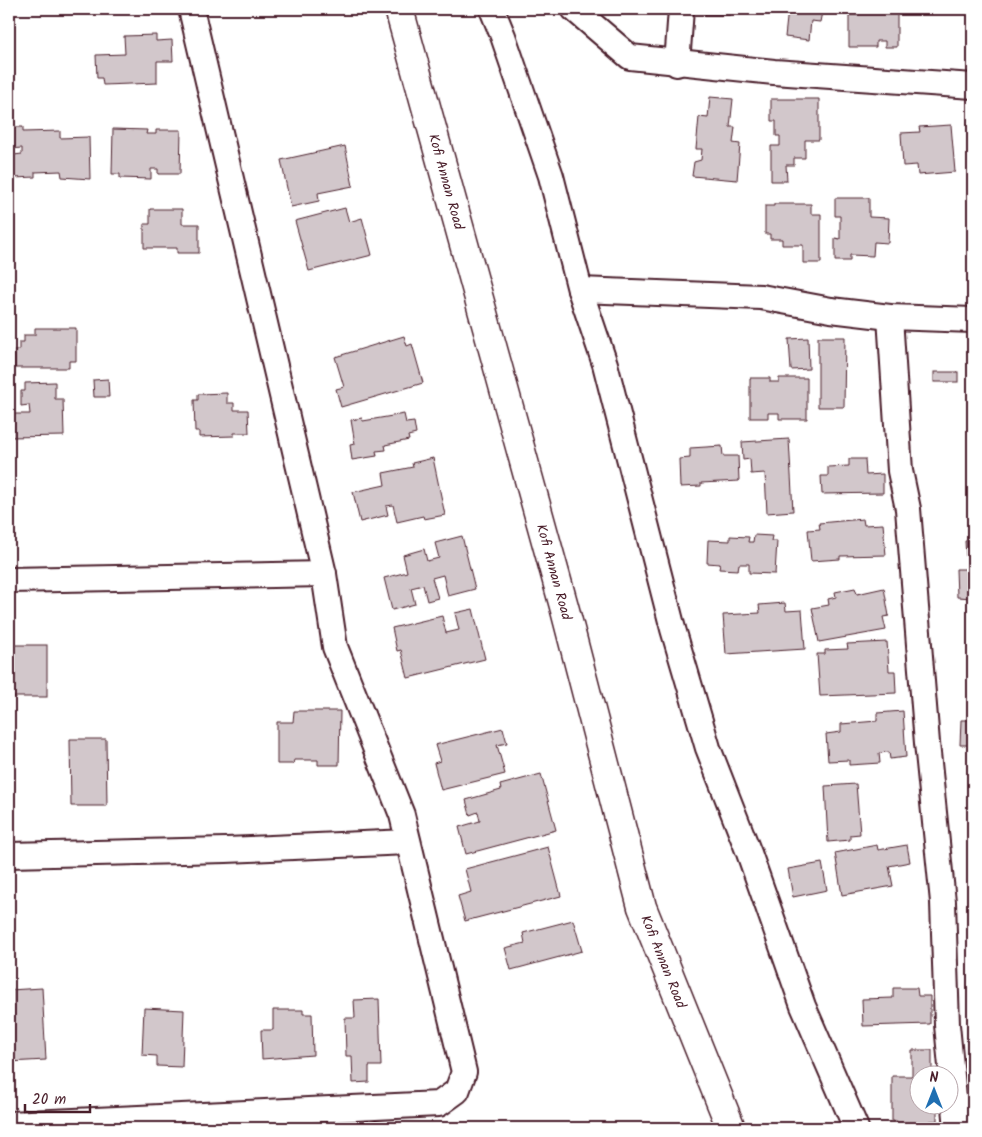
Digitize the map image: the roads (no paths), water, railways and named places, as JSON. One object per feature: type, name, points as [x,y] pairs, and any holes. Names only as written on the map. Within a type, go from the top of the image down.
[{"type":"main road","name":"Kofi Annan Road","points":[[399,9],[562,601],[642,907],[731,1128]]},
{"type":"street","points":[[9,1124],[439,1104],[457,1091],[464,1072],[402,815],[335,647],[324,574],[191,9]]},
{"type":"street","points":[[492,9],[551,176],[580,290],[605,364],[673,628],[708,748],[749,853],[803,1006],[856,1128]]},
{"type":"street","points":[[574,9],[630,57],[677,64],[973,86]]},
{"type":"street","points":[[677,64],[681,9]]},
{"type":"street","points":[[580,290],[761,297],[831,310],[890,317],[973,320]]},
{"type":"street","points":[[890,317],[900,471],[908,509],[927,743],[943,902],[947,1025],[957,1128]]},
{"type":"street","points":[[9,580],[324,574]]},
{"type":"street","points":[[9,855],[226,850],[408,842]]}]
